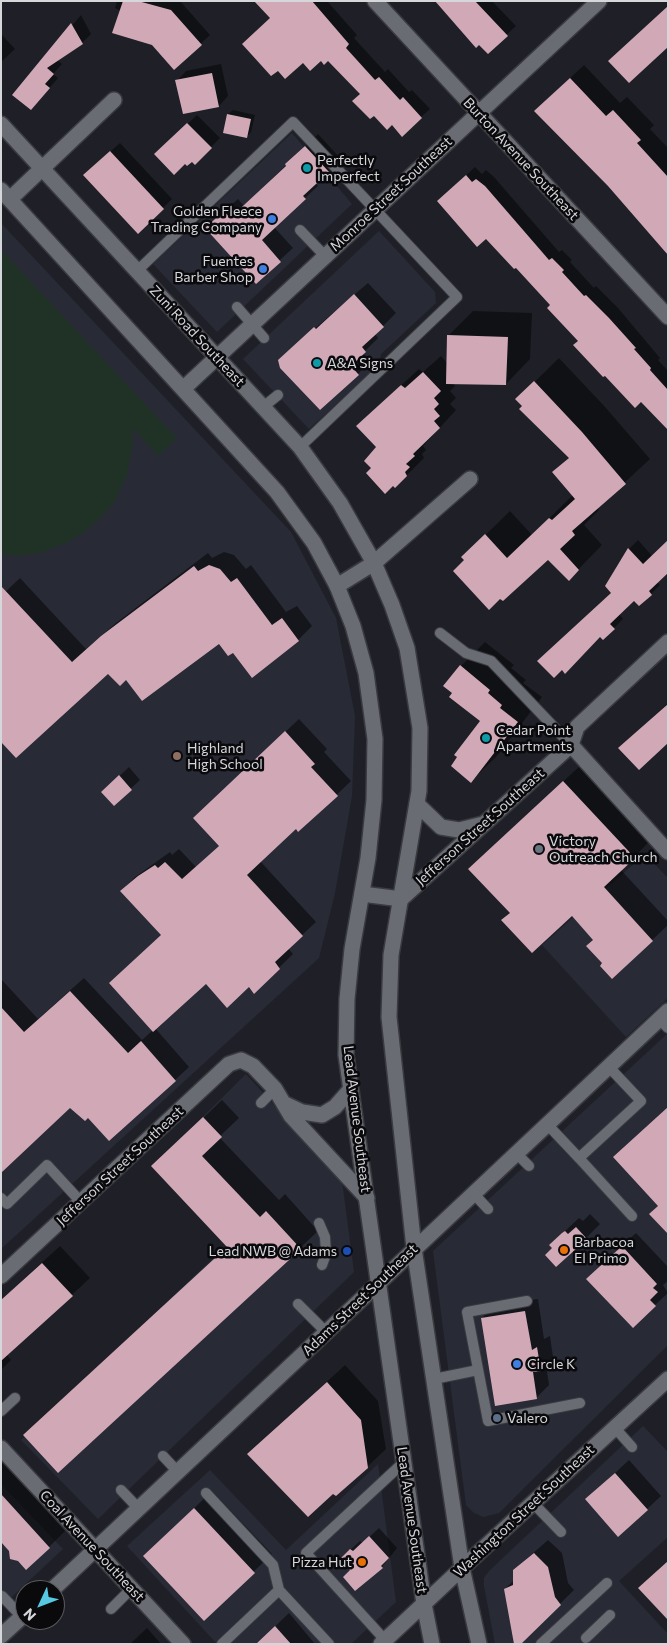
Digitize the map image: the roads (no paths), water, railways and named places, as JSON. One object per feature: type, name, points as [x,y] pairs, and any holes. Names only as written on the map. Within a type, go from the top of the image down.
[{"type":"street","name":"Burton Avenue Southeast","points":[[375,1],[664,307]]},
{"type":"street","name":"Monroe Street Southeast","points":[[184,388],[599,1]]},
{"type":"street","points":[[114,100],[42,168],[5,195],[184,388]]},
{"type":"street","name":"Zuni Road Southeast","points":[[1,124],[218,356],[300,447],[340,503],[374,563]]},
{"type":"street","name":"Lead Avenue Southeast","points":[[184,388],[277,492],[314,543],[337,586],[353,626],[366,672],[375,739],[374,800],[346,999],[346,1055],[424,1604],[432,1644]]},
{"type":"street","points":[[337,586],[374,563],[470,479]]},
{"type":"street","points":[[374,563],[392,605],[408,656],[420,728],[417,804],[391,955],[389,1016],[414,1248],[462,1568],[479,1644]]},
{"type":"street","name":"Jefferson Street Southeast","points":[[401,899],[571,745],[577,727],[668,642]]},
{"type":"street","points":[[571,745],[668,852]]},
{"type":"street","points":[[417,804],[441,827],[459,830],[484,824]]},
{"type":"street","points":[[362,894],[401,899]]},
{"type":"street","name":"Adams Street Southeast","points":[[63,1580],[327,1333],[378,1282],[546,1123],[608,1066],[665,1019]]},
{"type":"street","name":"Jefferson Street Southeast","points":[[1,1276],[229,1064],[241,1060],[253,1066],[275,1089]]},
{"type":"street","points":[[275,1089],[291,1116],[367,1198]]},
{"type":"street","points":[[285,1104],[302,1112],[322,1115],[335,1107],[350,1090]]},
{"type":"street","name":"Washington Street Southeast","points":[[383,1642],[668,1379]]},
{"type":"street","name":"Coal Avenue Southeast","points":[[1,1448],[183,1644]]},
{"type":"street","points":[[1,1636],[15,1623]]},
{"type":"lane","points":[[137,271],[294,122],[457,297],[300,447]]},
{"type":"lane","points":[[300,230],[325,256]]},
{"type":"lane","points":[[237,307],[264,338]]},
{"type":"lane","points":[[263,407],[278,395]]},
{"type":"lane","points":[[440,633],[466,653],[491,661],[571,745]]},
{"type":"lane","points":[[579,1158],[641,1101],[608,1066]]},
{"type":"lane","points":[[261,1103],[275,1089]]},
{"type":"lane","points":[[546,1123],[632,1216]]},
{"type":"lane","points":[[516,1152],[529,1166]]},
{"type":"lane","points":[[1,1198],[7,1204],[47,1165],[82,1202]]},
{"type":"lane","points":[[473,1193],[488,1209]]},
{"type":"lane","points":[[319,1223],[326,1237],[326,1254],[322,1265]]},
{"type":"lane","points":[[527,1301],[467,1312],[488,1420],[580,1403]]},
{"type":"lane","points":[[298,1304],[327,1333]]},
{"type":"lane","points":[[434,1379],[478,1370]]},
{"type":"lane","points":[[1,1411],[15,1398]]},
{"type":"lane","points":[[615,1428],[632,1447]]},
{"type":"lane","points":[[163,1456],[178,1472]]},
{"type":"lane","points":[[383,1642],[306,1553],[404,1462]]},
{"type":"lane","points":[[121,1490],[138,1509]]},
{"type":"lane","points":[[206,1493],[273,1565],[279,1590],[329,1644]]},
{"type":"lane","points":[[533,1503],[561,1532]]},
{"type":"lane","points":[[541,1644],[607,1583]]},
{"type":"lane","points":[[111,1608],[132,1588]]},
{"type":"lane","points":[[222,1644],[279,1590]]},
{"type":"lane","points":[[2,1596],[15,1608]]},
{"type":"lane","points":[[586,1638],[610,1615]]},
{"type":"place","name":"Perfectly Imperfect","points":[[307,168]]},
{"type":"place","name":"Golden Fleece Trading Company","points":[[272,219]]},
{"type":"place","name":"Fuentes Barber Shop","points":[[263,269]]},
{"type":"place","name":"A&A Signs","points":[[317,363]]},
{"type":"place","name":"Cedar Point Apartments","points":[[486,738]]},
{"type":"place","name":"Highland High School","points":[[177,756]]},
{"type":"place","name":"Victory Outreach Church","points":[[539,849]]},
{"type":"place","name":"Barbacoa El Primo","points":[[564,1250]]},
{"type":"place","name":"Lead NWB @ Adams","points":[[347,1251]]},
{"type":"place","name":"Circle K","points":[[517,1364]]},
{"type":"place","name":"Valero","points":[[497,1418]]},
{"type":"place","name":"Pizza Hut","points":[[362,1562]]}]
